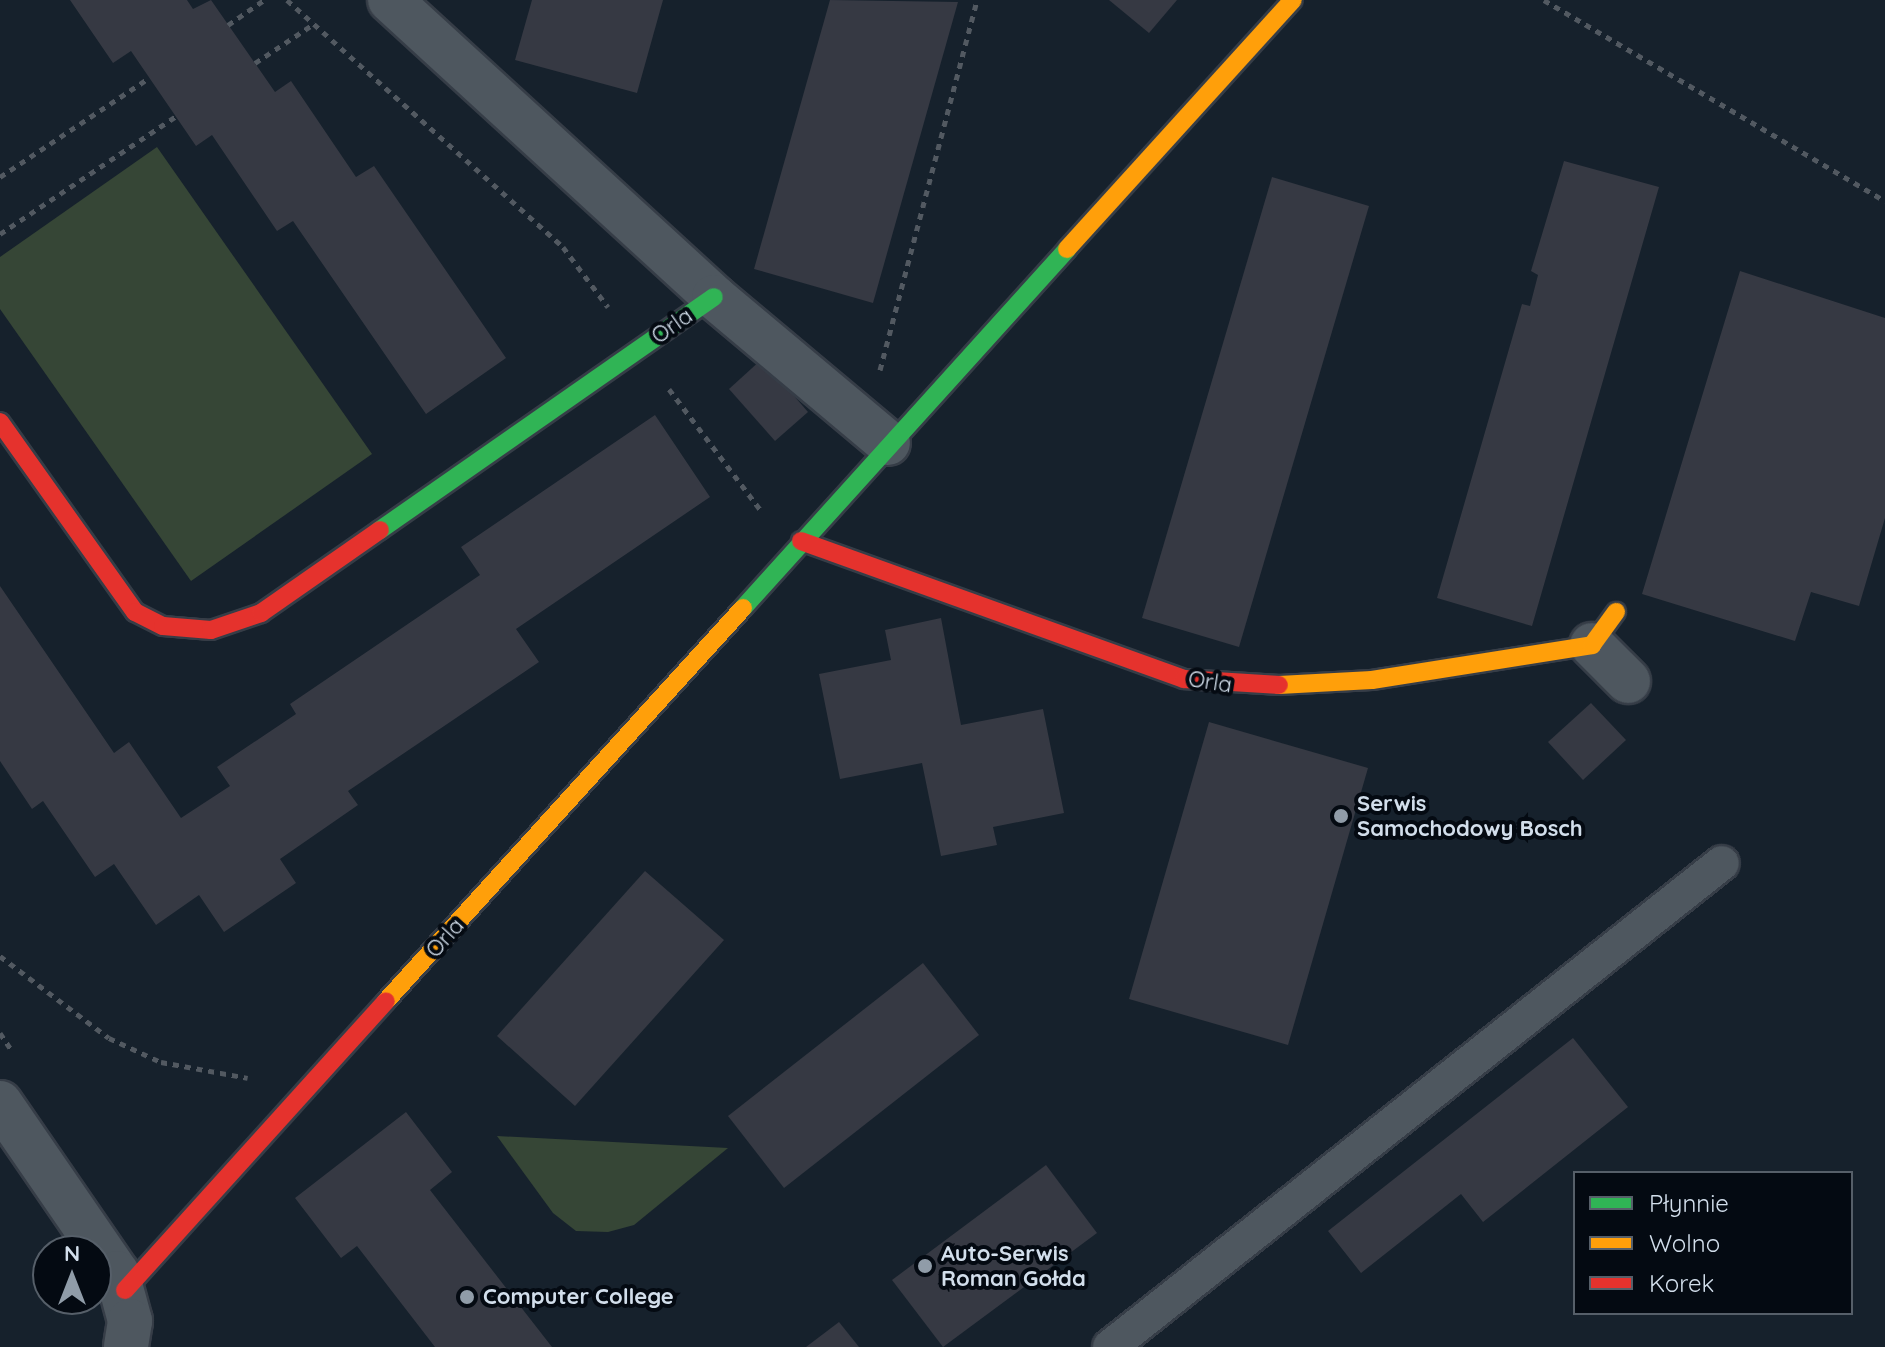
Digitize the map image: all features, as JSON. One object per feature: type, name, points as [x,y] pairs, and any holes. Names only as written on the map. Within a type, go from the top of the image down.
[{"type":"street","name":"Orla","points":[[390,0],[714,297],[888,443]]},
{"type":"street","name":"Orla","points":[[125,1290],[888,443],[1293,0]]},
{"type":"street","name":"Orla","points":[[0,422],[135,612],[163,626],[211,630],[261,613],[714,297]]},
{"type":"street","name":"Orla","points":[[801,541],[1197,681],[1250,687],[1372,680],[1604,629],[1628,681]]},
{"type":"street","points":[[0,1103],[125,1290],[130,1345]]},
{"type":"lane","points":[[1110,1347],[1722,863]]},
{"type":"path","points":[[228,25],[264,0]]},
{"type":"path","points":[[287,0],[563,247],[772,525]]},
{"type":"path","points":[[852,412],[876,385],[977,0]]},
{"type":"path","points":[[1544,0],[1885,201]]},
{"type":"path","points":[[255,63],[315,23]]},
{"type":"path","points":[[0,177],[149,78]]},
{"type":"path","points":[[0,234],[175,117]]},
{"type":"path","points":[[0,956],[109,1038],[161,1062],[262,1079]]},
{"type":"path","points":[[0,1033],[18,1058]]},
{"type":"green space","points":[[157,147],[372,454],[191,581],[0,309],[0,257]]},
{"type":"green space","points":[[497,1136],[728,1148],[634,1225],[608,1232],[576,1231],[553,1213]]},
{"type":"building","points":[[70,0],[187,0],[193,9],[211,0],[275,92],[291,81],[356,177],[374,166],[506,358],[426,414],[293,221],[277,231],[212,135],[196,146],[131,51],[113,63]]},
{"type":"building","points":[[532,0],[663,0],[637,93],[515,60]]},
{"type":"building","points":[[830,0],[958,2],[873,303],[754,269]]},
{"type":"building","points":[[1109,0],[1177,0],[1149,33]]},
{"type":"building","points":[[1564,161],[1659,187],[1532,626],[1437,598],[1522,304],[1530,306],[1538,275],[1531,271]]},
{"type":"building","points":[[1272,177],[1369,206],[1239,647],[1142,618]]},
{"type":"building","points":[[1740,271],[1885,318],[1885,518],[1859,606],[1811,592],[1795,641],[1642,594]]},
{"type":"building","points":[[762,359],[808,412],[775,441],[729,389]]},
{"type":"building","points":[[655,415],[710,497],[516,629],[539,662],[348,791],[358,805],[280,859],[296,883],[224,932],[199,895],[156,925],[114,864],[95,877],[43,801],[32,809],[0,761],[0,586],[114,753],[129,742],[181,818],[230,786],[217,767],[296,714],[290,704],[480,575],[461,547]]},
{"type":"building","points":[[941,618],[961,725],[1043,709],[1064,813],[993,827],[997,845],[941,856],[922,763],[840,779],[819,674],[891,660],[885,630]]},
{"type":"building","points":[[1591,703],[1626,740],[1583,780],[1548,742]]},
{"type":"building","points":[[1209,722],[1368,768],[1288,1045],[1129,999]]},
{"type":"building","points":[[645,871],[724,940],[575,1106],[497,1036]]},
{"type":"building","points":[[923,963],[979,1035],[784,1188],[728,1116]]},
{"type":"building","points":[[1573,1038],[1628,1107],[1483,1222],[1461,1194],[1361,1273],[1328,1231]]},
{"type":"building","points":[[406,1112],[452,1172],[430,1190],[552,1347],[435,1347],[357,1246],[341,1258],[295,1198]]},
{"type":"building","points":[[1046,1165],[1097,1233],[943,1347],[892,1280]]},
{"type":"building","points":[[839,1322],[859,1347],[806,1347]]},
{"type":"traffic: fast","points":[[743,608],[1067,249]]},
{"type":"traffic: fast","points":[[380,530],[714,297]]},
{"type":"traffic: slow","points":[[1067,249],[1293,0]]},
{"type":"traffic: slow","points":[[386,1001],[743,608]]},
{"type":"traffic: slow","points":[[1279,685],[1372,680],[1592,645],[1616,612]]},
{"type":"traffic: jam","points":[[0,422],[135,612],[163,626],[211,630],[261,613],[380,530]]},
{"type":"traffic: jam","points":[[801,541],[1184,679],[1279,685]]},
{"type":"traffic: jam","points":[[125,1290],[386,1001]]},
{"type":"place","name":"Serwis Samochodowy Bosch","points":[[1341,816]]},
{"type":"place","name":"Auto-Serwis Roman Gołda","points":[[925,1266]]},
{"type":"place","name":"Computer College","points":[[467,1297]]}]
